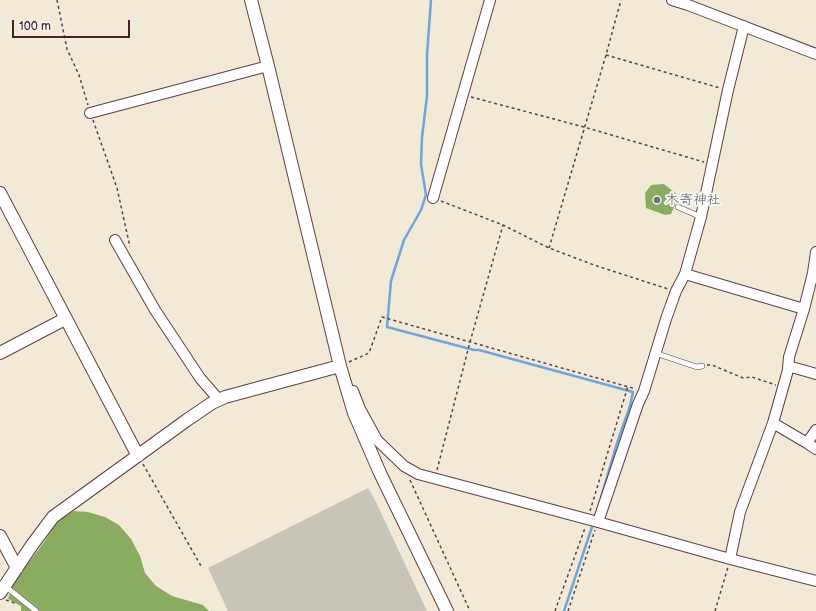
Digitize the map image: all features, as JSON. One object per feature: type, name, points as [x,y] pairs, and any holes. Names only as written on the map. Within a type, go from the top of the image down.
[{"type":"street","points":[[251,0],[340,366],[354,413],[380,473],[447,611]]},
{"type":"street","points":[[433,198],[490,0]]},
{"type":"street","points":[[672,0],[816,54]]},
{"type":"street","points":[[598,522],[638,404],[644,391],[666,319],[676,291],[685,274],[701,217],[728,90],[744,26]]},
{"type":"street","points":[[90,112],[268,66]]},
{"type":"street","points":[[0,193],[138,456]]},
{"type":"street","points":[[115,240],[155,310],[200,378],[219,400]]},
{"type":"street","points":[[730,559],[740,512],[773,423],[789,357],[804,309],[813,273],[816,252]]},
{"type":"street","points":[[685,274],[804,309]]},
{"type":"street","points":[[0,353],[66,319]]},
{"type":"street","points":[[4,593],[17,568],[53,517],[194,415],[219,400],[340,366]]},
{"type":"street","points":[[788,366],[816,374]]},
{"type":"street","points":[[348,391],[353,391],[360,410],[377,440],[404,466],[418,474],[816,581]]},
{"type":"street","points":[[773,423],[816,449]]},
{"type":"street","points":[[807,443],[816,430]]},
{"type":"street","points":[[0,536],[17,568]]},
{"type":"lane","points":[[678,207],[701,217]]},
{"type":"lane","points":[[655,353],[697,367],[702,366]]},
{"type":"lane","points":[[4,593],[27,603],[36,611]]},
{"type":"path","points":[[57,0],[66,48],[79,75],[99,139],[117,188],[130,247]]},
{"type":"path","points":[[549,248],[621,0]]},
{"type":"path","points":[[606,55],[728,90]]},
{"type":"path","points":[[463,95],[584,127],[712,164]]},
{"type":"path","points":[[433,198],[503,225],[549,248],[594,265],[676,291]]},
{"type":"path","points":[[434,479],[503,225]]},
{"type":"path","points":[[340,366],[369,353],[382,317],[644,391]]},
{"type":"path","points":[[702,366],[712,365],[743,378],[752,378],[783,386]]},
{"type":"path","points":[[555,611],[587,520],[628,386]]},
{"type":"path","points":[[138,456],[201,566]]},
{"type":"path","points":[[410,480],[470,611]]},
{"type":"path","points":[[568,611],[598,522]]},
{"type":"path","points":[[715,611],[730,559]]},
{"type":"path","points":[[4,593],[19,605],[27,603]]},
{"type":"shaded area","points":[[368,488],[427,611],[228,611],[208,568]]},
{"type":"green space","points":[[664,184],[679,196],[671,214],[665,215],[646,208],[645,193],[651,185]]},
{"type":"green space","points":[[74,511],[88,512],[105,517],[119,525],[131,539],[140,556],[145,573],[156,586],[172,596],[203,605],[209,611],[21,611],[21,606],[8,599],[12,585],[44,542],[58,520]]},
{"type":"waterway","points":[[431,0],[427,55],[427,96],[422,137],[421,164],[426,195],[421,210],[404,240],[391,281],[387,327],[474,350],[479,350],[633,392],[598,508]]},
{"type":"waterway","points":[[564,611],[593,524]]},
{"type":"place","name":"木寄神社","points":[[657,200]]}]
